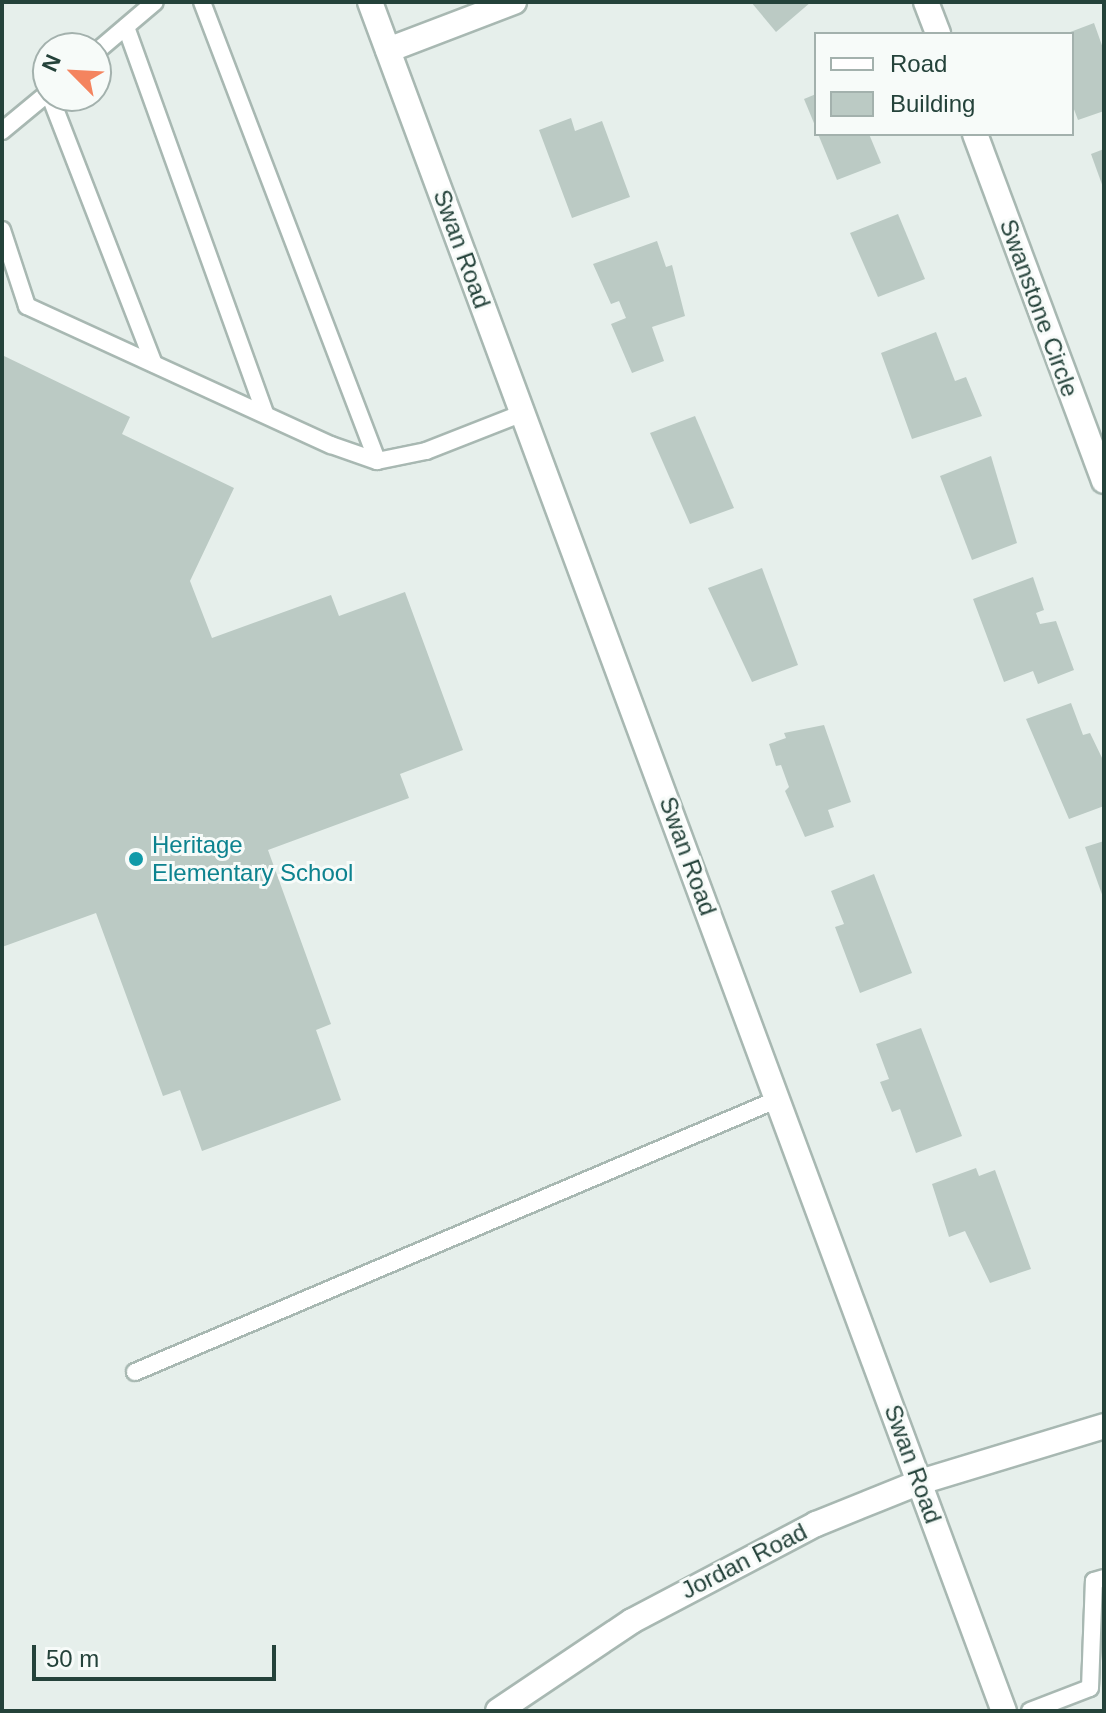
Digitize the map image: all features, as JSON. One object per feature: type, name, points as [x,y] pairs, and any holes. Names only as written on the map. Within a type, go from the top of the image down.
[{"type":"street","name":"Swan Road","points":[[370,2],[1004,1711]]},
{"type":"street","points":[[388,50],[514,2]]},
{"type":"street","points":[[926,2],[937,32]]},
{"type":"street","name":"Swanstone Circle","points":[[976,136],[1104,481]]},
{"type":"street","name":"Jordan Road","points":[[498,1711],[577,1656],[722,1570],[920,1482],[1104,1426]]},
{"type":"lane","points":[[112,39],[155,2]]},
{"type":"lane","points":[[202,2],[377,461]]},
{"type":"lane","points":[[126,27],[265,414]]},
{"type":"lane","points":[[2,131],[32,107]]},
{"type":"lane","points":[[56,112],[154,364]]},
{"type":"lane","points":[[2,230],[27,306],[377,461],[426,451],[523,413]]},
{"type":"lane","points":[[135,1372],[778,1099]]},
{"type":"lane","points":[[1030,1711],[1090,1688],[1094,1581],[1104,1578]]},
{"type":"building","points":[[751,2],[811,2],[776,32]]},
{"type":"building","points":[[1094,23],[1104,51],[1104,111],[1078,120],[1074,109],[1074,32],[1070,32]]},
{"type":"building","points":[[814,95],[814,123],[804,99]]},
{"type":"building","points":[[571,118],[575,131],[602,121],[630,197],[572,218],[539,130]]},
{"type":"building","points":[[819,136],[870,136],[881,163],[837,180]]},
{"type":"building","points":[[1104,149],[1104,190],[1091,154]]},
{"type":"building","points":[[898,214],[925,279],[878,297],[850,233]]},
{"type":"building","points":[[657,241],[666,267],[672,265],[685,316],[652,327],[664,361],[632,373],[611,324],[626,318],[619,301],[611,304],[593,264]]},
{"type":"building","points":[[936,332],[955,381],[966,377],[982,416],[912,439],[881,353]]},
{"type":"building","name":"Heritage Elementary School","points":[[2,355],[130,417],[122,434],[234,488],[190,581],[212,638],[331,595],[339,616],[405,592],[463,750],[400,774],[409,798],[268,850],[331,1024],[316,1030],[341,1100],[202,1151],[180,1090],[163,1096],[96,913],[2,947]]},
{"type":"building","points":[[695,416],[734,508],[690,524],[650,433]]},
{"type":"building","points":[[991,456],[1017,543],[972,560],[940,476]]},
{"type":"building","points":[[762,568],[798,665],[752,682],[708,588]]},
{"type":"building","points":[[1033,577],[1044,610],[1036,613],[1040,624],[1056,621],[1074,670],[1038,684],[1033,671],[1004,682],[973,599]]},
{"type":"building","points":[[1071,703],[1083,735],[1090,733],[1104,762],[1104,806],[1069,819],[1026,719]]},
{"type":"building","points":[[824,725],[851,802],[828,810],[834,827],[805,837],[785,791],[789,787],[781,765],[776,766],[769,744],[786,738],[784,733]]},
{"type":"building","points":[[1104,841],[1104,900],[1085,847]]},
{"type":"building","points":[[874,874],[912,973],[860,993],[835,927],[844,924],[831,891]]},
{"type":"building","points":[[921,1028],[962,1136],[916,1153],[900,1109],[892,1112],[880,1082],[889,1079],[876,1044]]},
{"type":"building","points":[[976,1168],[979,1176],[995,1170],[1031,1269],[990,1283],[965,1231],[949,1237],[932,1184]]},
{"type":"place","name":"Heritage Elementary School","points":[[136,859]]}]
